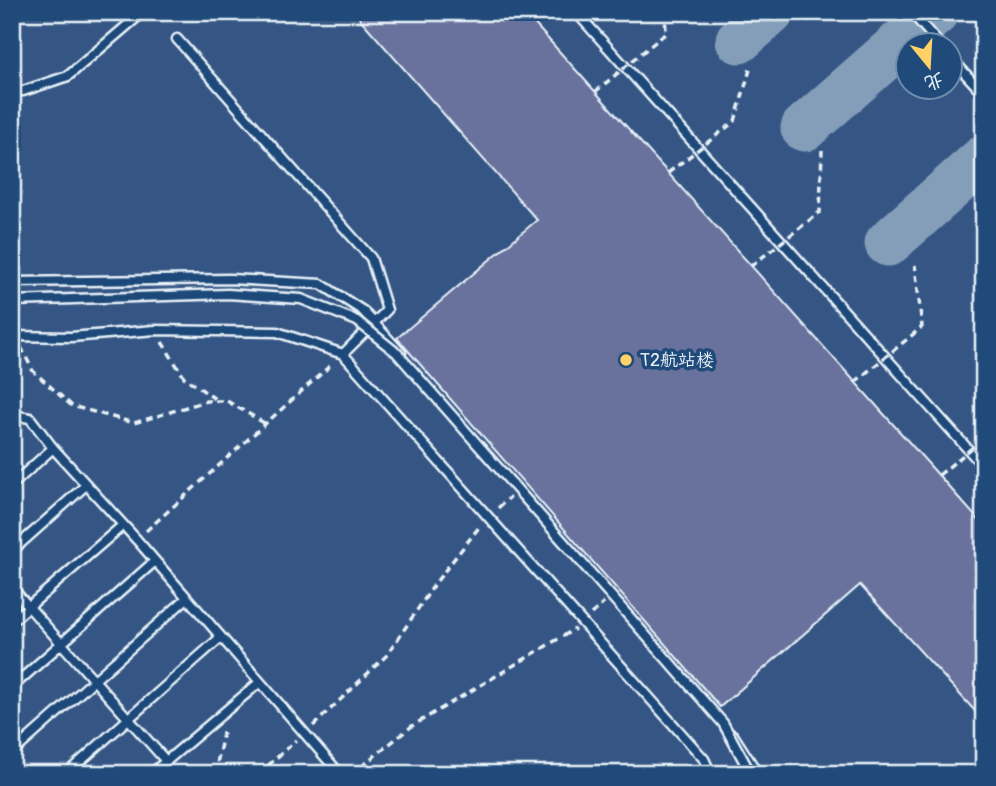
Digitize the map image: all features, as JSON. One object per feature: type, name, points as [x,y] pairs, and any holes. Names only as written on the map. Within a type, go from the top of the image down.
[{"type":"lane","points":[[12,92],[68,76],[143,12]]},
{"type":"lane","points":[[576,12],[984,467]]},
{"type":"lane","points":[[911,12],[929,32]]},
{"type":"lane","points":[[177,38],[371,258],[387,310],[343,354]]},
{"type":"lane","points":[[964,72],[984,94]]},
{"type":"lane","points":[[12,282],[230,279],[321,284],[363,311],[720,714],[758,774]]},
{"type":"lane","points":[[12,301],[228,294],[301,299],[357,321],[397,353],[723,723],[751,774]]},
{"type":"lane","points":[[14,336],[71,337],[155,330],[276,332],[343,354],[705,758],[711,774]]},
{"type":"lane","points":[[12,415],[30,418],[53,448],[340,774]]},
{"type":"lane","points":[[12,485],[53,448]]},
{"type":"lane","points":[[12,551],[86,485]]},
{"type":"lane","points":[[12,621],[123,525]]},
{"type":"lane","points":[[12,687],[155,561]]},
{"type":"lane","points":[[12,589],[166,761]]},
{"type":"lane","points":[[12,753],[187,598]]},
{"type":"lane","points":[[66,774],[221,637]]},
{"type":"lane","points":[[151,774],[260,682]]},
{"type":"path","points":[[595,92],[666,33],[665,12]]},
{"type":"path","points":[[668,173],[735,121],[751,66]]},
{"type":"path","points":[[751,266],[820,212],[822,150]]},
{"type":"path","points":[[855,382],[922,327],[915,265]]},
{"type":"path","points":[[155,330],[184,377],[216,401]]},
{"type":"path","points":[[14,336],[33,371],[72,406],[134,422],[206,401],[227,401],[266,424]]},
{"type":"path","points":[[136,540],[343,354]]},
{"type":"path","points":[[939,475],[984,438]]},
{"type":"path","points":[[259,774],[387,655],[460,549],[488,517],[521,488]]},
{"type":"path","points":[[352,774],[412,726],[563,638],[614,593]]},
{"type":"path","points":[[215,774],[227,710]]},
{"type":"path","points":[[268,774],[269,765]]},
{"type":"shaded area","points":[[12,12],[984,12],[984,774],[12,774]]},
{"type":"building","name":"T2航站楼","points":[[354,12],[524,12],[984,526],[984,721],[860,585],[720,707],[397,338],[537,220]]},
{"type":"taxiway","points":[[739,40],[771,12]]},
{"type":"taxiway","points":[[804,128],[936,12]]},
{"type":"taxiway","points":[[888,243],[984,158]]},
{"type":"place","name":"T2航站楼","points":[[626,360]]}]
